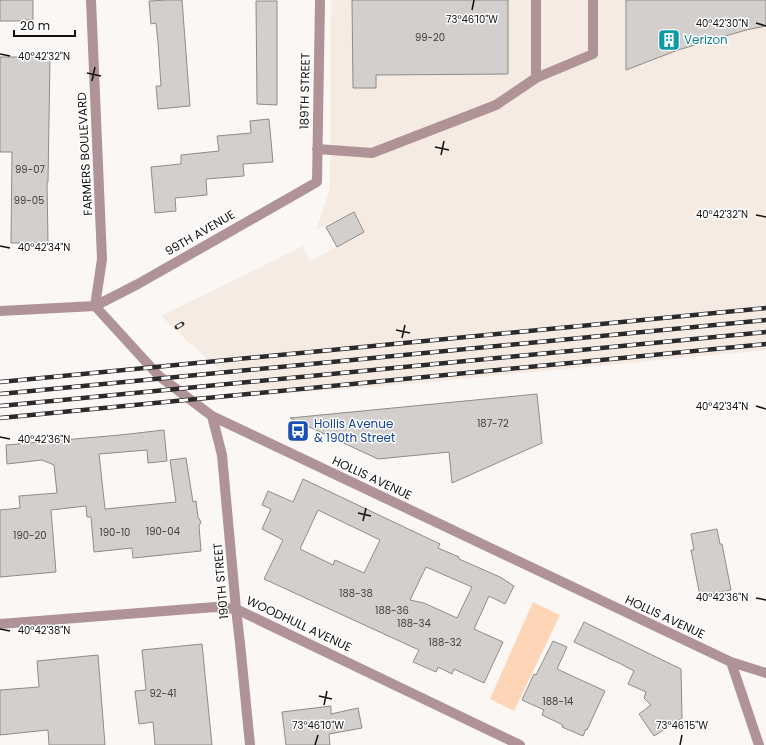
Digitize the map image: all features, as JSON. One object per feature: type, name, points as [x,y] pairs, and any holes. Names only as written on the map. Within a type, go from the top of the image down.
[{"type":"street","name":"FARMERS BOULEVARD","points":[[91,0],[102,259],[95,306]]},
{"type":"street","name":"189TH STREET","points":[[317,182],[320,0]]},
{"type":"street","points":[[536,0],[536,78]]},
{"type":"street","points":[[317,149],[372,153],[496,105],[536,78],[593,54],[593,0]]},
{"type":"street","name":"99TH AVENUE","points":[[95,306],[138,284],[317,182]]},
{"type":"street","points":[[0,311],[95,306]]},
{"type":"street","name":"HOLLIS AVENUE","points":[[95,306],[159,376],[212,416],[731,662],[766,674]]},
{"type":"street","name":"190TH STREET","points":[[212,416],[222,455],[250,745]]},
{"type":"street","name":"WOODHULL AVENUE","points":[[0,624],[215,607],[236,609],[520,745]]},
{"type":"street","points":[[731,662],[759,745]]},
{"type":"shaded area","points":[[331,0],[766,0],[766,350],[376,387],[250,396],[161,316],[303,246],[310,261],[364,232],[354,212],[316,230],[330,189]]},
{"type":"shaded area","points":[[533,602],[560,615],[514,711],[490,699]]},
{"type":"building","points":[[0,0],[33,0],[33,20],[0,21]]},
{"type":"building","points":[[182,0],[190,106],[158,109],[156,86],[161,86],[158,42],[156,23],[151,24],[149,1]]},
{"type":"building","points":[[352,0],[508,0],[508,74],[376,75],[376,88],[353,88]]},
{"type":"building","name":"Verizon","points":[[626,0],[766,0],[766,26],[746,30],[678,50],[626,70]]},
{"type":"building","points":[[256,1],[277,1],[277,105],[257,104]]},
{"type":"building","points":[[0,57],[50,57],[47,182],[48,243],[11,243],[12,152],[0,152]]},
{"type":"building","points":[[269,119],[273,162],[243,164],[244,176],[206,179],[207,195],[175,198],[176,211],[155,213],[151,167],[181,164],[181,155],[219,151],[217,136],[251,133],[250,121]]},
{"type":"building","points":[[354,212],[364,232],[337,247],[326,227]]},
{"type":"building","points":[[537,394],[542,443],[452,483],[449,452],[378,459],[290,418]]},
{"type":"building","points":[[164,430],[167,461],[148,463],[147,450],[99,454],[105,509],[176,502],[170,460],[186,458],[193,502],[196,501],[198,517],[201,522],[199,526],[201,551],[133,558],[132,548],[94,552],[91,517],[87,517],[86,506],[51,510],[56,572],[0,577],[0,510],[20,508],[19,496],[57,493],[54,465],[42,460],[7,464],[6,445]]},
{"type":"building","points":[[303,479],[440,544],[438,548],[500,577],[514,586],[505,604],[489,596],[474,629],[503,642],[484,683],[454,669],[452,674],[438,667],[436,672],[413,662],[419,650],[264,579],[283,540],[262,529],[271,509],[262,505],[268,491],[293,502]],"holes":[[[318,510],[380,540],[364,573],[335,560],[333,565],[300,549]],[[426,567],[472,587],[457,618],[424,603],[410,600]]]},
{"type":"building","points":[[717,529],[720,544],[722,544],[731,590],[700,596],[691,550],[694,550],[691,534]]},
{"type":"building","points":[[584,622],[681,669],[682,718],[654,736],[639,714],[651,705],[644,698],[646,692],[628,684],[634,671],[574,642]]},
{"type":"building","points":[[553,641],[567,647],[557,669],[605,691],[583,736],[562,727],[563,725],[542,715],[544,710],[522,700],[534,674],[536,675]]},
{"type":"building","points":[[202,644],[212,745],[155,745],[153,722],[139,724],[135,691],[146,690],[142,650]]},
{"type":"building","points":[[98,655],[105,745],[49,745],[48,730],[0,735],[0,690],[39,687],[37,661]]},
{"type":"building","points":[[331,706],[331,714],[358,708],[362,728],[329,734],[330,745],[286,745],[282,712]]},
{"type":"railway","points":[[0,382],[766,308]]},
{"type":"railway","points":[[0,394],[766,320]]},
{"type":"railway","points":[[177,327],[182,324]]},
{"type":"railway","points":[[0,406],[766,332]]},
{"type":"railway","points":[[0,418],[766,344]]},
{"type":"place","name":"Verizon","points":[[669,40]]},
{"type":"place","name":"Hollis Avenue & 190th Street","points":[[298,431]]}]
